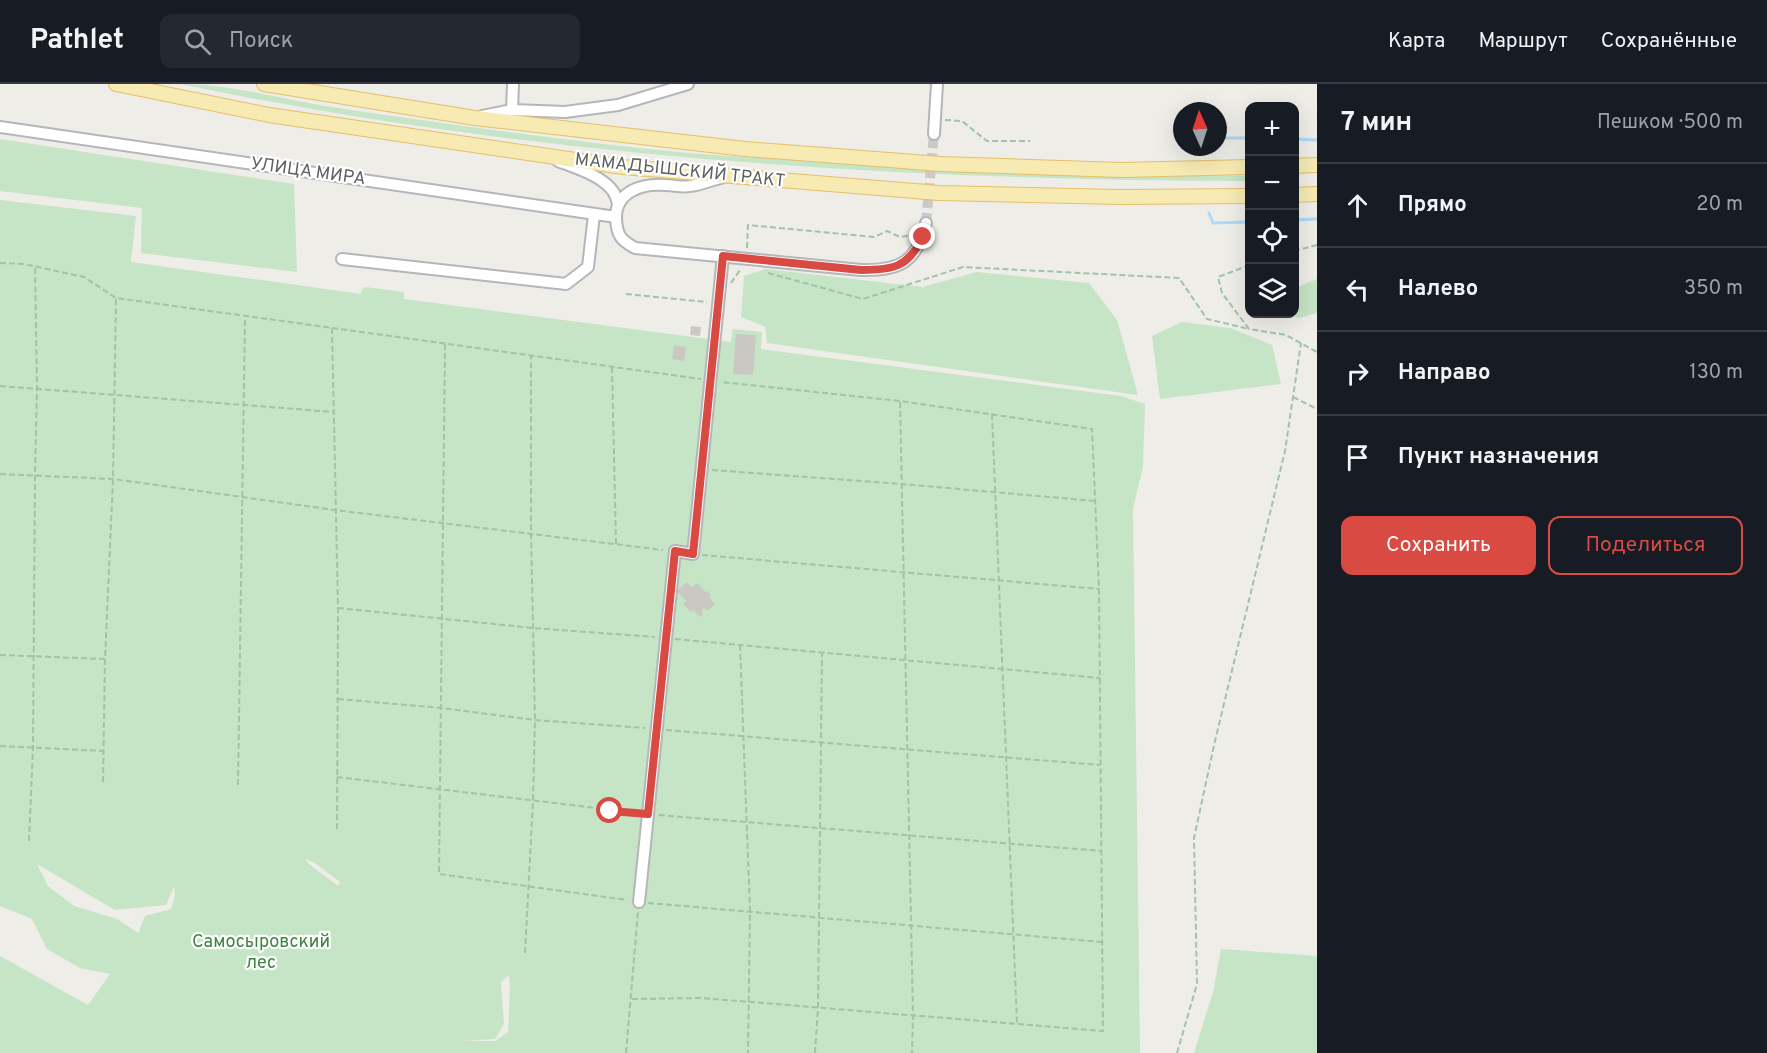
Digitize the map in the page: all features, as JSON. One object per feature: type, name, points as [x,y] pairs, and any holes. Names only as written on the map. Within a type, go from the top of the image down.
[{"type":"main road","name":"МАМАДЫШСКИЙ ТРАКТ","points":[[116,84],[269,115],[623,167],[939,193],[1120,197],[1245,196]]},
{"type":"main road","name":"МАМАДЫШСКИЙ ТРАКТ","points":[[270,85],[475,118],[745,149],[941,164],[1121,170],[1245,167]]},
{"type":"main road","points":[[1299,166],[1317,165]]},
{"type":"main road","points":[[1299,195],[1317,194]]},
{"type":"street","points":[[512,110],[513,84]]},
{"type":"street","points":[[475,118],[512,110],[565,112],[618,105],[688,84]]},
{"type":"street","points":[[934,134],[937,84]]},
{"type":"street","name":"УЛИЦА МИРА","points":[[0,127],[616,217]]},
{"type":"street","points":[[552,158],[600,180],[614,194],[618,205]]},
{"type":"street","points":[[726,176],[688,187],[665,185],[640,187],[626,194],[618,205],[616,217],[618,233],[623,241],[635,248],[879,270],[894,268],[906,262],[916,251],[927,223]]},
{"type":"street","points":[[342,259],[566,284],[588,267],[594,215]]},
{"type":"street","points":[[639,902],[675,551],[693,554],[723,256]]},
{"type":"path","points":[[962,121],[987,141],[1030,141]]},
{"type":"path","points":[[1299,250],[1317,245]]},
{"type":"path","points":[[0,263],[35,267],[84,277],[116,298],[710,381],[900,401],[1092,429],[1099,590],[1103,1031],[702,998],[632,999]]},
{"type":"path","points":[[29,841],[33,748],[34,476],[37,388],[35,267]]},
{"type":"path","points":[[760,271],[863,299],[963,267],[1179,278],[1207,319],[1286,335],[1317,352]]},
{"type":"path","points":[[1245,267],[1218,277],[1222,293],[1249,329]]},
{"type":"path","points":[[103,782],[105,659],[113,479],[116,298]]},
{"type":"path","points":[[238,785],[245,316]]},
{"type":"path","points":[[332,328],[338,608],[337,829]]},
{"type":"path","points":[[1178,1053],[1197,984],[1194,838],[1285,451],[1301,343]]},
{"type":"path","points":[[445,344],[440,874],[639,902],[1102,942]]},
{"type":"path","points":[[525,953],[535,720],[531,533],[531,356]]},
{"type":"path","points":[[612,367],[616,544]]},
{"type":"path","points":[[0,386],[334,412]]},
{"type":"path","points":[[1293,397],[1317,409]]},
{"type":"path","points":[[900,401],[910,835],[912,1053]]},
{"type":"path","points":[[992,414],[1017,1024]]},
{"type":"path","points":[[702,469],[1095,501]]},
{"type":"path","points":[[0,474],[113,479],[335,510],[675,551]]},
{"type":"path","points":[[693,554],[1099,590]]},
{"type":"path","points":[[338,608],[533,628],[1100,678]]},
{"type":"path","points":[[740,645],[750,912],[748,1053]]},
{"type":"path","points":[[815,1053],[818,1008],[822,652]]},
{"type":"path","points":[[0,656],[105,659]]},
{"type":"path","points":[[338,699],[441,708],[535,720],[1100,765]]},
{"type":"path","points":[[0,746],[104,752]]},
{"type":"path","points":[[337,777],[610,811],[1101,851]]},
{"type":"path","points":[[626,1053],[639,902]]},
{"type":"green space","points":[[181,84],[235,89],[325,106],[464,126],[681,152],[957,168],[1245,176],[1245,181],[981,176],[713,160],[579,147],[445,130],[313,109]]},
{"type":"green space","points":[[0,139],[294,184],[297,272],[141,253],[142,208],[0,191]]},
{"type":"green space","name":"Самосыровский лес","points":[[0,200],[136,216],[131,262],[361,294],[365,287],[404,292],[404,299],[731,342],[733,329],[762,332],[761,349],[1121,396],[1145,404],[1143,467],[1133,508],[1140,1053],[0,1053],[0,956],[88,1005],[110,974],[80,968],[47,949],[32,919],[0,906]],"holes":[[[305,859],[315,863],[340,882],[338,886]],[[37,864],[115,910],[166,905],[174,886],[175,896],[171,909],[145,916],[138,933],[117,919],[74,906],[48,886]],[[509,975],[508,1032],[495,1041],[460,1041],[495,1039],[504,1024],[501,982]]]},
{"type":"green space","points":[[766,269],[923,287],[976,272],[1089,283],[1117,320],[1138,395],[767,343],[765,327],[741,317],[744,276]]},
{"type":"green space","points":[[1317,279],[1317,313],[1299,318],[1299,286]]},
{"type":"green space","points":[[1182,322],[1230,328],[1272,345],[1281,384],[1160,399],[1152,336]]},
{"type":"green space","points":[[1221,949],[1317,956],[1317,1053],[1194,1053],[1213,992]]},
{"type":"building","points":[[691,326],[701,327],[700,336],[690,335]]},
{"type":"building","points":[[736,334],[756,335],[753,375],[733,374]]},
{"type":"building","points":[[674,345],[686,347],[684,361],[672,359]]},
{"type":"building","points":[[687,582],[691,587],[697,583],[711,595],[709,597],[715,604],[707,611],[704,608],[700,617],[683,604],[686,601],[677,591]]},
{"type":"waterway","points":[[1227,138],[1245,138]]},
{"type":"waterway","points":[[1299,139],[1317,140]]},
{"type":"waterway","points":[[1209,213],[1213,223],[1245,222]]},
{"type":"waterway","points":[[1299,220],[1317,219]]},
{"type":"tunnel","points":[[926,223],[934,134]]},
{"type":"route","points":[[610,811],[648,814],[675,551],[693,554],[723,256],[879,270],[894,268],[906,262],[916,251],[923,237]]}]
